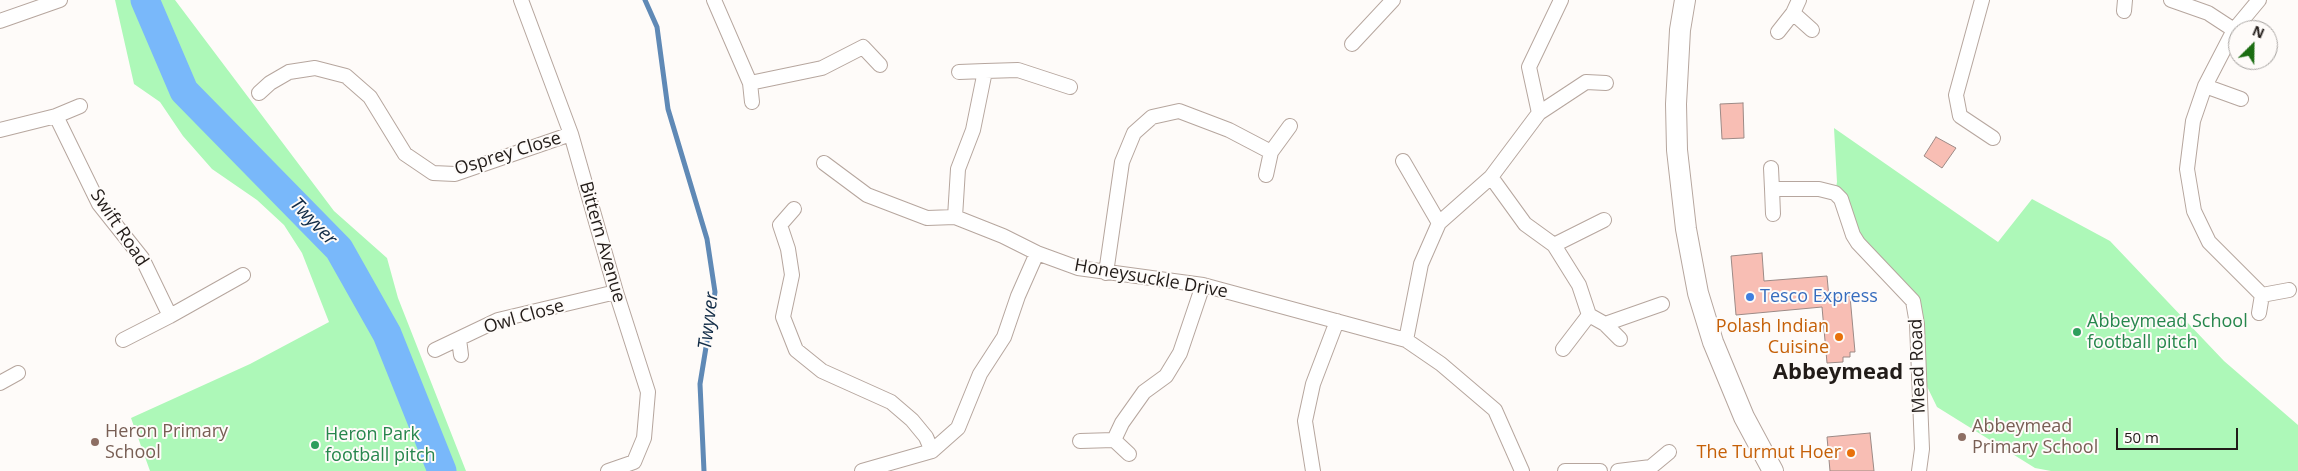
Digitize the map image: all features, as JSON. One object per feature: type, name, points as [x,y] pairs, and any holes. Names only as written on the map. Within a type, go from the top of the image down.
[{"type":"street","points":[[0,21],[60,0]]},
{"type":"street","name":"Bittern Avenue","points":[[521,0],[571,134],[616,292],[648,392],[644,438],[634,462],[608,471]]},
{"type":"street","points":[[714,0],[750,83],[752,102]]},
{"type":"street","points":[[1352,44],[1393,0]]},
{"type":"street","points":[[1539,113],[1529,67],[1561,0]]},
{"type":"street","points":[[1685,0],[1680,30],[1676,104],[1677,150],[1686,229],[1698,292],[1713,342],[1744,417],[1773,471]]},
{"type":"street","points":[[1778,32],[1793,13],[1799,0]]},
{"type":"street","points":[[1982,0],[1956,95],[1960,116],[1993,138]]},
{"type":"street","points":[[2171,0],[2208,13],[2228,26]]},
{"type":"street","points":[[2242,20],[2259,0]]},
{"type":"street","points":[[1793,13],[1812,30]]},
{"type":"street","points":[[2228,42],[2205,86],[2194,121],[2187,169],[2194,211],[2209,242],[2262,295]]},
{"type":"street","points":[[750,83],[822,68],[863,47],[880,65]]},
{"type":"street","name":"Osprey Close","points":[[259,94],[270,83],[289,72],[315,68],[346,76],[370,98],[405,154],[433,172],[455,174],[571,134]]},
{"type":"street","points":[[958,72],[1018,70],[1070,87]]},
{"type":"street","points":[[955,217],[958,169],[973,130],[985,71]]},
{"type":"street","points":[[1406,340],[1421,264],[1439,223],[1491,177],[1539,113],[1586,82],[1606,83]]},
{"type":"street","points":[[2205,86],[2241,99]]},
{"type":"street","points":[[0,130],[56,116],[80,106]]},
{"type":"street","points":[[1106,273],[1122,162],[1134,133],[1152,117],[1179,111],[1229,130],[1270,152]]},
{"type":"street","name":"Swift Road","points":[[56,116],[99,204],[142,258],[170,316]]},
{"type":"street","points":[[1266,175],[1270,152],[1290,126]]},
{"type":"street","points":[[1402,161],[1418,178],[1439,223]]},
{"type":"street","name":"Honeysuckle Drive","points":[[824,163],[867,195],[927,218],[955,217],[1003,236],[1037,253],[1078,268],[1203,285],[1406,340],[1441,364],[1495,410],[1522,471]]},
{"type":"street","points":[[1771,168],[1773,214]]},
{"type":"street","points":[[1491,177],[1525,224],[1554,245],[1580,284],[1589,315],[1605,324],[1620,339]]},
{"type":"street","name":"Mead Road","points":[[1772,189],[1819,189],[1835,193],[1841,199],[1858,243],[1913,301],[1918,324],[1922,449],[1919,471]]},
{"type":"street","points":[[794,209],[780,225],[788,249],[792,275],[783,316],[796,350],[822,371],[891,402],[912,420],[926,437],[932,451]]},
{"type":"street","points":[[1554,245],[1604,220]]},
{"type":"street","points":[[862,471],[932,451],[958,428],[980,374],[1004,337],[1018,296],[1037,253]]},
{"type":"street","points":[[123,340],[244,275]]},
{"type":"street","points":[[1114,440],[1122,423],[1144,392],[1166,376],[1180,353],[1203,285]]},
{"type":"street","points":[[2262,295],[2288,290]]},
{"type":"street","name":"Owl Close","points":[[435,350],[498,320],[616,292]]},
{"type":"street","points":[[2259,313],[2262,295]]},
{"type":"street","points":[[1605,324],[1662,304]]},
{"type":"street","points":[[1562,349],[1589,315]]},
{"type":"street","points":[[1313,471],[1305,421],[1313,384],[1337,321]]},
{"type":"street","points":[[459,339],[461,355]]},
{"type":"street","points":[[0,383],[18,373]]},
{"type":"street","points":[[1080,441],[1114,440],[1129,454]]},
{"type":"street","points":[[1618,471],[1652,469],[1669,452]]},
{"type":"street","points":[[1565,471],[1600,471]]},
{"type":"green space","points":[[115,0],[175,0],[334,211],[387,258],[398,298],[466,471],[150,471],[131,418],[250,364],[329,322],[302,253],[284,225],[257,200],[212,169],[183,136],[160,102],[134,84]]},
{"type":"green space","points":[[1834,128],[1998,242],[2032,199],[2110,241],[2224,361],[2298,425],[2298,471],[2051,471],[2035,468],[1937,407],[1918,368],[1917,312],[1858,243],[1835,193],[1837,182]]},
{"type":"building","points":[[1743,103],[1744,138],[1722,139],[1720,104]]},
{"type":"building","points":[[1936,137],[1956,148],[1942,168],[1924,156]]},
{"type":"building","points":[[1762,253],[1764,281],[1827,276],[1829,298],[1850,296],[1855,352],[1850,352],[1850,357],[1843,357],[1843,362],[1827,363],[1822,307],[1736,315],[1731,256]]},
{"type":"building","name":"The Turmut Hoer","points":[[1870,433],[1874,471],[1830,471],[1827,437]]},
{"type":"waterway","name":"Twyver","points":[[145,0],[184,91],[339,249],[387,334],[442,471]]},
{"type":"waterway","name":"Twyver","points":[[645,0],[657,27],[668,109],[707,239],[715,292],[700,384],[704,471]]},
{"type":"place","name":"Tesco Express","points":[[1750,297]]},
{"type":"place","name":"Abbeymead School football pitch","points":[[2077,332]]},
{"type":"place","name":"Polash Indian Cuisine","points":[[1839,337]]},
{"type":"place","name":"Abbeymead Primary School","points":[[1962,437]]},
{"type":"place","name":"Heron Primary School","points":[[95,442]]},
{"type":"place","name":"Heron Park football pitch","points":[[315,445]]},
{"type":"place","name":"The Turmut Hoer","points":[[1851,453]]},
{"type":"district","name":"Abbeymead","points":[[1838,373]]}]
